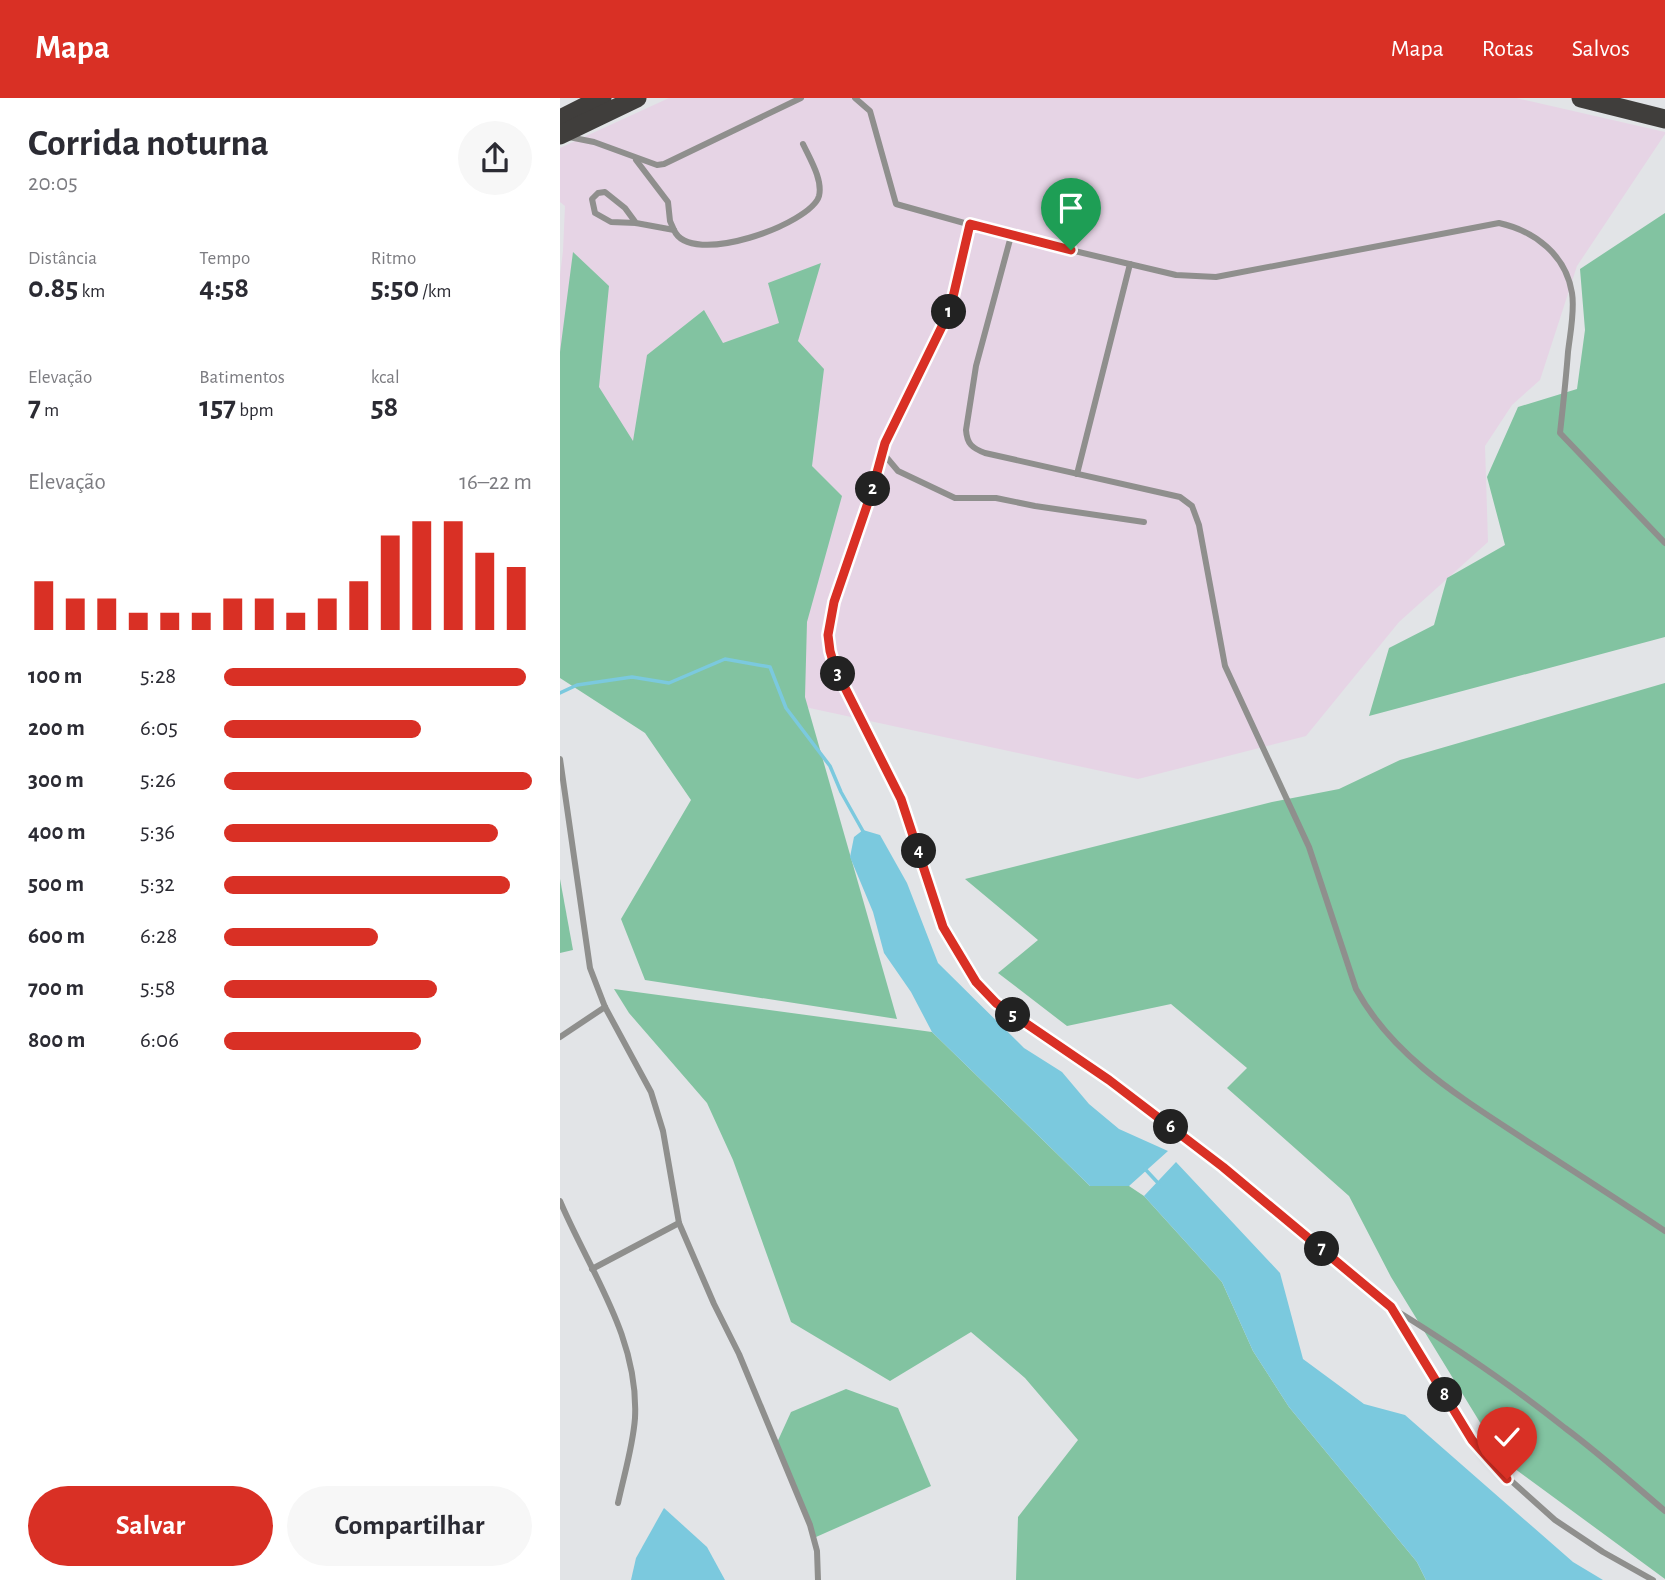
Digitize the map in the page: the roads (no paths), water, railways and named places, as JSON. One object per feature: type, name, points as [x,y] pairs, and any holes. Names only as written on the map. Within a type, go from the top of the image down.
[{"type":"highway","points":[[560,119],[605,103],[637,98]]},
{"type":"highway","points":[[1583,98],[1665,119]]},
{"type":"highway","points":[[1635,98],[1665,107]]},
{"type":"highway","points":[[560,136],[605,103]]},
{"type":"lane","points":[[560,136],[594,142],[636,159],[657,165],[664,164],[800,98]]},
{"type":"lane","points":[[855,98],[870,111],[896,204],[1011,236],[1176,275],[1216,277],[1499,223],[1519,228],[1551,251],[1566,272],[1572,295],[1560,433],[1665,543]]},
{"type":"lane","points":[[636,159],[667,202],[670,221],[677,236],[687,242],[706,245],[732,244],[757,236],[812,208],[820,194],[820,185],[803,144]]},
{"type":"lane","points":[[636,223],[625,208],[605,192],[598,192],[592,199],[593,209],[611,222],[636,223],[674,230]]},
{"type":"lane","points":[[970,224],[950,310],[882,452],[872,491],[834,602],[828,635],[835,668],[901,799],[943,927],[976,982],[996,1003],[1109,1080],[1223,1167],[1391,1307],[1452,1345],[1516,1391],[1593,1450],[1665,1511]]},
{"type":"lane","points":[[1011,236],[976,366],[966,430],[967,441],[975,449],[985,453],[1180,497],[1192,506],[1199,525],[1225,666],[1309,847],[1356,989],[1368,1011],[1416,1064],[1665,1231]]},
{"type":"lane","points":[[1077,474],[1130,264]]},
{"type":"lane","points":[[882,452],[898,471],[955,498],[996,498],[1144,522]]},
{"type":"lane","points":[[560,760],[590,968],[605,1007],[651,1092],[663,1131],[680,1223],[714,1304],[739,1354],[810,1525],[817,1551],[818,1580]]},
{"type":"lane","points":[[560,1037],[605,1007]]},
{"type":"lane","points":[[560,1201],[624,1335],[632,1361],[635,1419],[618,1503]]},
{"type":"lane","points":[[592,1269],[680,1223]]},
{"type":"lane","points":[[1391,1307],[1472,1440],[1488,1460],[1555,1520],[1603,1552],[1653,1580]]},
{"type":"water","points":[[863,830],[880,835],[907,883],[938,963],[1024,1048],[1062,1072],[1089,1104],[1119,1129],[1168,1151],[1129,1186],[1090,1186],[932,1032],[911,992],[884,953],[873,912],[850,857],[854,837]]},
{"type":"water","points":[[1176,1162],[1280,1273],[1303,1359],[1364,1404],[1405,1415],[1573,1562],[1603,1580],[1426,1580],[1417,1562],[1289,1407],[1253,1351],[1222,1282],[1144,1196]]},
{"type":"water","points":[[664,1508],[707,1547],[725,1580],[631,1580],[636,1558]]},
{"type":"waterway","points":[[560,693],[577,685],[632,677],[669,683],[725,659],[770,667],[786,708],[830,766],[864,833]]},
{"type":"waterway","points":[[1145,1169],[1159,1184]]}]
